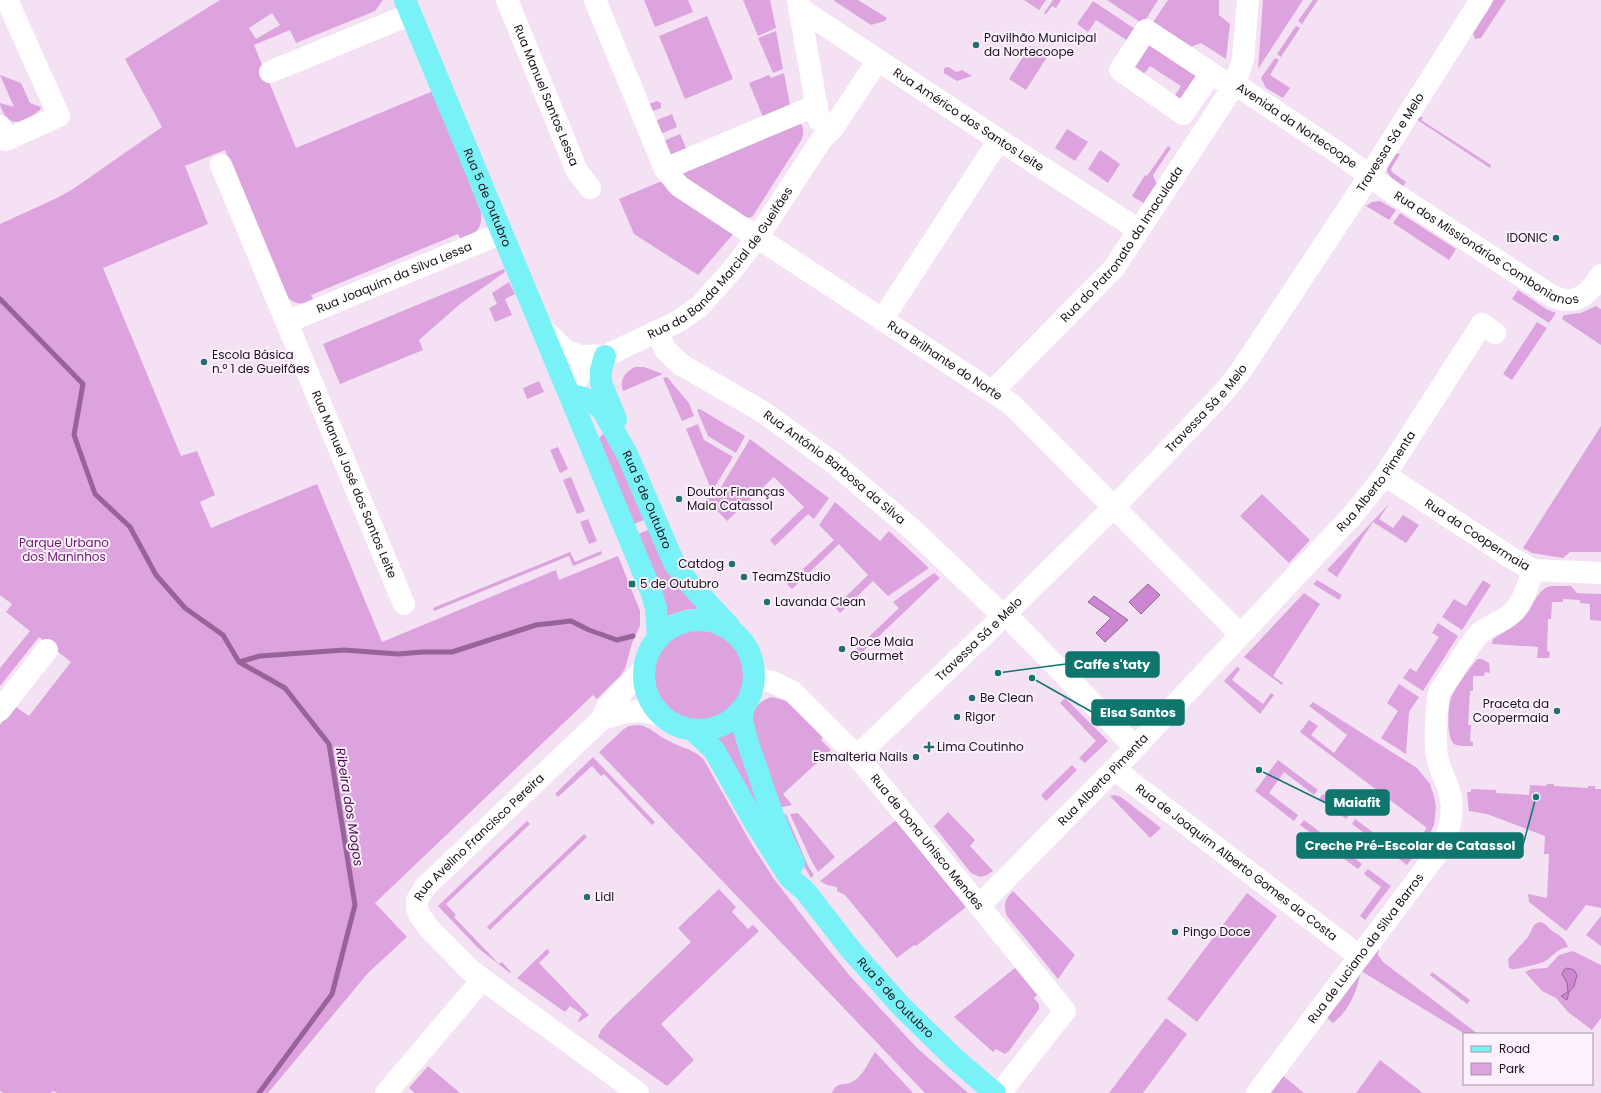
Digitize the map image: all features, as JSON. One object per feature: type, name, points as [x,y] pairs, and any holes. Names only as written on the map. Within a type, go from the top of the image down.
[{"type":"main road","name":"Rua 5 de Outubro","points":[[408,7],[651,591],[656,608],[658,638]]},
{"type":"main road","points":[[600,356],[601,383],[617,421],[628,456]]},
{"type":"main road","name":"Rua 5 de Outubro","points":[[570,395],[581,396],[594,402],[603,411],[628,456],[674,563],[689,583],[743,641],[755,666],[750,695],[741,710],[731,720],[720,726],[711,729],[693,730],[676,725],[660,714],[652,705],[647,694],[644,686],[643,670],[648,652],[658,638],[666,630],[675,625],[695,619],[720,623],[735,633]]},
{"type":"main road","name":"Rua 5 de Outubro","points":[[741,710],[744,730],[772,814],[798,870],[806,892]]},
{"type":"main road","name":"Rua 5 de Outubro","points":[[693,730],[714,750],[755,823],[790,877],[806,892],[851,950],[900,1005],[954,1058],[995,1093]]},
{"type":"street","points":[[0,126],[6,140],[59,116],[7,0]]},
{"type":"street","name":"Rua Manuel Santos Lessa","points":[[507,0],[578,171],[590,188]]},
{"type":"street","name":"Rua Brilhante do Norte","points":[[595,0],[665,169],[682,189],[1011,404],[1114,507]]},
{"type":"street","name":"Avenida da Nortecoope","points":[[1248,0],[1243,59],[1235,84],[1369,175]]},
{"type":"street","name":"Travessa Sá e Melo","points":[[856,756],[1004,615],[1114,507],[1224,392],[1240,372],[1481,0]]},
{"type":"street","points":[[798,4],[822,139]]},
{"type":"street","name":"Rua Américo dos Santos Leite","points":[[798,4],[878,60],[1139,230]]},
{"type":"street","points":[[270,72],[408,7]]},
{"type":"street","points":[[1211,73],[1184,114],[1120,70],[1146,30],[1211,73],[1220,79],[1235,84]]},
{"type":"street","name":"Rua da Banda Marcial de Gueifães","points":[[570,395],[583,367],[600,356],[658,332],[692,313],[706,300],[757,238],[822,139],[833,128],[878,60]]},
{"type":"street","name":"Rua do Patronato da Imaculada","points":[[993,392],[1114,268],[1235,84]]},
{"type":"street","points":[[665,169],[817,105]]},
{"type":"street","points":[[882,320],[999,140]]},
{"type":"street","name":"Rua Manuel José dos Santos Leite","points":[[221,165],[404,604]]},
{"type":"street","name":"Rua dos Missionários Combonianos","points":[[1369,175],[1389,190],[1555,297],[1570,300],[1580,298],[1590,291],[1601,275]]},
{"type":"street","name":"Rua Joaquim da Silva Lessa","points":[[287,322],[502,233]]},
{"type":"street","name":"Rua Alberto Pimenta","points":[[979,906],[1114,769],[1351,517],[1385,475],[1482,324],[1495,333]]},
{"type":"street","name":"Rua da Banda Marcial de Gueifães","points":[[542,328],[566,351],[581,356],[600,356]]},
{"type":"street","name":"Rua António Barbosa da Silva","points":[[658,332],[666,349],[680,364],[763,412],[835,464],[907,525],[1012,621],[1135,747]]},
{"type":"street","name":"Rua da Coopermaia","points":[[1385,475],[1510,557],[1533,570],[1601,573]]},
{"type":"street","points":[[1114,507],[1240,634]]},
{"type":"street","name":"Rua de Luciano da Silva Barros","points":[[1257,1093],[1446,840],[1450,825],[1452,807],[1448,787],[1437,756],[1436,742],[1438,696],[1479,634],[1508,617],[1518,606],[1523,598],[1533,570]]},
{"type":"street","points":[[0,710],[47,650]]},
{"type":"street","name":"Rua Avelino Francisco Pereira","points":[[638,1093],[470,970],[428,927],[419,914],[417,900],[426,886],[602,719],[607,707],[643,670]]},
{"type":"street","name":"Rua de Dona Unisco Mendes","points":[[754,678],[768,681],[793,692],[856,756],[1065,1010],[1000,1093]]},
{"type":"street","name":"Rua Avelino Francisco Pereira","points":[[602,719],[622,713],[637,711],[660,714]]},
{"type":"street","name":"Rua de Joaquim Alberto Gomes da Costa","points":[[1114,769],[1359,956]]},
{"type":"street","points":[[386,1093],[482,980]]},
{"type":"green space","name":"Parque Urbano dos Maninhos","points":[[220,0],[383,0],[375,11],[296,43],[290,30],[254,45],[296,148],[433,91],[481,212],[481,223],[477,230],[461,240],[458,234],[311,295],[314,301],[297,303],[287,297],[284,293],[225,150],[185,166],[208,224],[103,268],[181,456],[197,451],[215,495],[200,502],[211,528],[317,484],[382,642],[556,570],[559,580],[618,556],[640,611],[640,626],[632,643],[625,669],[620,676],[597,699],[593,695],[375,903],[407,937],[368,973],[268,1093],[57,1093],[53,1091],[51,1093],[3,1093],[0,1091],[0,725],[16,707],[29,716],[71,662],[39,637],[0,686],[0,668],[30,631],[6,612],[12,604],[0,595],[0,224],[73,189],[162,127],[125,59]],"holes":[[[272,13],[280,25],[256,39],[249,28]]]},
{"type":"green space","points":[[644,0],[688,0],[693,12],[655,27]]},
{"type":"green space","points":[[743,0],[770,0],[776,28],[758,36]]},
{"type":"green space","points":[[833,0],[858,0],[887,18],[885,21],[871,25]]},
{"type":"green space","points":[[1024,0],[1046,0],[1039,10]]},
{"type":"green space","points":[[1053,0],[1061,0],[1056,8],[1052,6],[1046,14],[1044,13]]},
{"type":"green space","points":[[1107,0],[1158,0],[1143,24]]},
{"type":"green space","points":[[1168,0],[1219,0],[1219,15],[1230,24],[1226,59],[1201,43],[1182,50],[1149,28]]},
{"type":"green space","points":[[1263,0],[1303,0],[1258,69]]},
{"type":"green space","points":[[1313,0],[1318,0],[1302,24],[1298,21]]},
{"type":"green space","points":[[1494,0],[1506,0],[1481,38],[1475,39],[1473,33]]},
{"type":"green space","points":[[1093,1],[1138,31],[1128,41],[1096,20],[1088,32],[1077,24]]},
{"type":"green space","points":[[707,16],[733,79],[685,99],[659,36]]},
{"type":"green space","points":[[1296,26],[1300,28],[1281,57],[1277,54]]},
{"type":"green space","points":[[776,31],[783,69],[773,73],[758,38]]},
{"type":"green space","points":[[1148,38],[1204,74],[1185,104],[1174,97],[1181,86],[1150,66],[1143,75],[1129,66]]},
{"type":"green space","points":[[1030,46],[1047,57],[1026,90],[1009,79]]},
{"type":"green space","points":[[1275,58],[1279,60],[1270,75],[1290,88],[1283,98],[1266,88],[1261,78]]},
{"type":"green space","points":[[949,67],[956,72],[962,70],[972,76],[957,81],[944,73],[944,68]]},
{"type":"green space","points":[[784,73],[791,110],[763,117],[749,83],[769,75],[771,78]]},
{"type":"green space","points":[[0,75],[21,83],[30,103],[41,107],[40,110],[30,117],[20,121],[10,121],[1,108],[0,103],[14,107]]},
{"type":"green space","points":[[657,101],[661,103],[661,108],[648,113],[649,104]]},
{"type":"green space","points":[[672,114],[677,127],[658,135],[652,122]]},
{"type":"green space","points":[[1418,116],[1423,118],[1421,120],[1491,165],[1490,168],[1416,119]]},
{"type":"green space","points":[[800,123],[803,129],[802,139],[752,217],[746,218],[688,183],[681,173]]},
{"type":"green space","points":[[1067,129],[1088,142],[1075,161],[1055,148]]},
{"type":"green space","points":[[680,134],[687,150],[668,161],[661,142]]},
{"type":"green space","points":[[1168,146],[1171,148],[1153,175],[1157,185],[1145,204],[1132,196],[1145,175],[1147,176]]},
{"type":"green space","points":[[1100,150],[1120,164],[1108,183],[1088,169]]},
{"type":"green space","points":[[1394,153],[1400,154],[1391,169],[1392,172],[1406,182],[1403,186],[1392,178],[1387,172],[1388,165]]},
{"type":"green space","points":[[662,181],[734,233],[698,275],[634,234],[619,199]]},
{"type":"green space","points":[[1380,201],[1396,210],[1389,220],[1366,206],[1372,202]]},
{"type":"green space","points":[[1400,213],[1456,249],[1449,260],[1393,223]]},
{"type":"green space","points":[[504,269],[505,272],[460,304],[419,340],[423,350],[340,384],[323,344]]},
{"type":"green space","points":[[509,282],[515,294],[505,299],[512,315],[495,322],[489,308],[497,304],[492,293]]},
{"type":"green space","points":[[1518,290],[1546,309],[1556,313],[1549,323],[1512,299]]},
{"type":"green space","points":[[1596,306],[1601,309],[1601,345],[1562,319],[1564,315],[1581,313]]},
{"type":"green space","points":[[1537,322],[1547,328],[1512,380],[1503,374]]},
{"type":"green space","points":[[635,367],[644,367],[663,374],[623,391],[622,380],[628,371]]},
{"type":"green space","points":[[667,377],[689,403],[694,416],[682,421],[663,378]]},
{"type":"green space","points":[[539,381],[544,392],[527,399],[523,388]]},
{"type":"green space","points":[[700,409],[745,436],[736,453],[708,436],[697,410]]},
{"type":"green space","points":[[698,424],[704,440],[733,457],[714,488],[711,489],[686,429]]},
{"type":"green space","points":[[1601,426],[1601,552],[1570,552],[1563,558],[1532,553],[1523,548]]},
{"type":"green space","points":[[604,433],[607,434],[644,520],[634,524],[599,438]]},
{"type":"green space","points":[[750,439],[829,498],[814,519],[808,514],[775,546],[770,540],[804,507],[774,477],[727,521],[706,499],[715,497]]},
{"type":"green space","points":[[558,447],[568,469],[560,473],[550,450]]},
{"type":"green space","points":[[571,477],[585,511],[577,514],[563,480]]},
{"type":"green space","points":[[1262,494],[1310,540],[1289,563],[1240,516]]},
{"type":"green space","points":[[835,502],[880,541],[889,531],[929,568],[888,596],[873,581],[840,613],[835,607],[868,575],[839,544],[792,589],[787,584],[834,540],[819,525]]},
{"type":"green space","points":[[1389,504],[1379,519],[1393,528],[1403,515],[1419,525],[1406,543],[1373,522],[1337,577],[1327,570]]},
{"type":"green space","points":[[588,519],[597,541],[589,544],[580,522]]},
{"type":"green space","points":[[648,530],[698,608],[697,609],[685,610],[667,616],[638,534]]},
{"type":"green space","points":[[601,551],[602,554],[573,566],[569,556],[434,611],[433,608],[570,552],[575,562]]},
{"type":"green space","points":[[934,573],[940,578],[857,657],[852,653],[899,608],[893,602]]},
{"type":"green space","points":[[1317,580],[1342,595],[1339,600],[1313,584]]},
{"type":"green space","points":[[1483,580],[1491,585],[1462,630],[1442,617],[1454,599],[1466,606]]},
{"type":"green space","points":[[1571,586],[1577,593],[1601,594],[1601,621],[1590,620],[1590,604],[1580,603],[1580,600],[1563,599],[1563,602],[1552,602],[1551,619],[1548,619],[1547,651],[1550,652],[1549,658],[1537,658],[1538,647],[1492,644],[1493,639],[1522,619],[1541,592],[1547,587]]},
{"type":"green space","points":[[1304,593],[1320,604],[1273,676],[1283,683],[1282,685],[1244,657]]},
{"type":"green space","points":[[1438,623],[1458,636],[1423,691],[1403,678],[1410,668],[1416,672],[1439,637],[1432,633]]},
{"type":"green space","points":[[699,628],[717,632],[731,642],[741,656],[745,674],[741,692],[731,706],[717,716],[699,720],[681,716],[667,706],[657,692],[653,674],[657,656],[667,642],[681,632]]},
{"type":"green space","points":[[1478,659],[1482,659],[1489,663],[1490,673],[1485,672],[1484,676],[1473,676],[1473,691],[1470,691],[1468,725],[1471,725],[1470,741],[1473,742],[1473,746],[1458,746],[1451,740],[1449,729],[1448,722],[1451,698],[1471,666]]},
{"type":"green space","points":[[1237,667],[1240,669],[1232,680],[1263,704],[1271,693],[1274,695],[1260,714],[1224,681]]},
{"type":"green space","points":[[1399,684],[1419,697],[1409,712],[1406,754],[1381,738],[1398,711],[1387,703]]},
{"type":"green space","points":[[772,697],[784,700],[790,704],[823,737],[821,740],[831,750],[783,794],[792,805],[778,808],[751,725],[756,707],[763,701]]},
{"type":"green space","points":[[1065,698],[1108,741],[1085,763],[1079,758],[1096,741],[1060,703]]},
{"type":"green space","points":[[1313,702],[1417,768],[1430,784],[1436,807],[1434,825],[1428,837],[1407,865],[1384,848],[1388,843],[1405,856],[1427,828],[1300,732],[1309,720],[1318,726],[1311,735],[1334,753],[1347,735],[1309,706]]},
{"type":"green space","points":[[639,725],[692,751],[704,760],[752,845],[774,879],[824,944],[850,976],[917,1048],[968,1093],[925,1093],[599,752],[624,729],[629,726]]},
{"type":"green space","points":[[733,730],[765,812],[758,816],[717,738]]},
{"type":"green space","points":[[593,757],[655,822],[652,825],[604,774],[601,776],[592,766],[558,797],[555,794]]},
{"type":"green space","points":[[1278,760],[1318,790],[1314,795],[1284,772],[1269,793],[1298,815],[1294,821],[1255,791]]},
{"type":"green space","points":[[1072,765],[1077,770],[1046,801],[1041,795]]},
{"type":"green space","points":[[1547,784],[1554,784],[1554,786],[1588,788],[1588,786],[1595,786],[1595,789],[1601,789],[1601,908],[1586,905],[1566,931],[1529,902],[1528,894],[1547,898],[1549,854],[1544,854],[1545,836],[1487,814],[1469,811],[1467,792],[1471,792],[1471,789],[1496,790],[1496,793],[1529,795],[1530,785],[1546,786]]},
{"type":"green space","points":[[1323,794],[1350,814],[1346,819],[1319,799]]},
{"type":"green space","points":[[1115,795],[1121,797],[1161,828],[1150,838],[1110,796]]},
{"type":"green space","points":[[948,812],[975,840],[970,846],[993,871],[980,877],[971,873],[934,826]]},
{"type":"green space","points":[[798,813],[835,857],[818,872],[790,814]]},
{"type":"green space","points":[[786,814],[808,866],[814,875],[811,878],[801,861],[781,815]]},
{"type":"green space","points":[[1355,819],[1382,839],[1378,843],[1352,824]]},
{"type":"green space","points":[[896,820],[966,907],[916,946],[914,945],[897,958],[845,895],[837,891],[837,887],[827,885],[820,881]]},
{"type":"green space","points":[[1304,820],[1331,840],[1327,845],[1300,825]]},
{"type":"green space","points":[[527,821],[530,824],[446,904],[456,915],[454,917],[499,964],[502,962],[511,972],[510,973],[478,948],[438,906]]},
{"type":"green space","points":[[584,834],[587,837],[490,930],[487,927]]},
{"type":"green space","points":[[1336,844],[1362,864],[1358,869],[1332,850]]},
{"type":"green space","points":[[1368,869],[1391,886],[1365,920],[1360,916],[1381,887],[1364,874]]},
{"type":"green space","points":[[719,889],[736,907],[732,912],[748,929],[753,925],[759,931],[661,1024],[694,1060],[667,1086],[598,1037],[601,1030],[610,1020],[691,942],[678,928]]},
{"type":"green space","points":[[1013,891],[1075,955],[1058,979],[1007,916],[1005,909],[1006,902]]},
{"type":"green space","points":[[1247,893],[1277,916],[1197,1022],[1167,999]]},
{"type":"green space","points":[[1601,916],[1601,946],[1586,935]]},
{"type":"green space","points":[[1539,922],[1545,924],[1552,931],[1562,937],[1568,947],[1558,951],[1544,962],[1515,969],[1509,968],[1508,959],[1528,937],[1534,925]]},
{"type":"green space","points":[[1379,947],[1378,955],[1383,962],[1477,1033],[1463,1033],[1361,971],[1355,993],[1344,1012],[1333,1023],[1326,1017]]},
{"type":"green space","points":[[547,949],[550,952],[539,963],[589,1015],[579,1022],[578,1021],[582,1014],[570,1006],[565,1012],[517,978]]},
{"type":"green space","points":[[1573,951],[1601,965],[1601,1018],[1592,1030],[1568,1012],[1556,998],[1542,991],[1525,972],[1532,969],[1547,968],[1559,955]]},
{"type":"green space","points":[[1015,968],[1037,995],[1034,998],[1039,1004],[1039,1009],[1009,1051],[1005,1054],[996,1049],[993,1052],[954,1017]]},
{"type":"green space","points":[[1432,972],[1470,1000],[1467,1004],[1430,975]]},
{"type":"green space","points":[[1166,1018],[1187,1034],[1143,1093],[1109,1093]]},
{"type":"green space","points":[[875,1052],[913,1093],[832,1093],[837,1086],[851,1082],[858,1077],[864,1071]]},
{"type":"green space","points":[[1380,1060],[1423,1093],[1356,1093]]},
{"type":"green space","points":[[428,1066],[460,1093],[415,1093],[409,1088]]},
{"type":"green space","points":[[1282,1075],[1304,1093],[1268,1093]]},
{"type":"shaded area","points":[[1148,584],[1160,595],[1141,614],[1129,602]]},
{"type":"shaded area","points":[[1094,596],[1128,620],[1105,642],[1096,633],[1111,618],[1088,602]]},
{"type":"shaded area","points":[[1567,968],[1574,970],[1577,975],[1574,986],[1569,992],[1567,1000],[1561,996],[1568,992],[1567,983],[1562,974]]},
{"type":"waterway","name":"Ribeira dos Mogos","points":[[0,299],[83,384],[74,435],[95,494],[130,527],[156,575],[185,608],[223,635],[239,662],[285,688],[329,744],[355,905],[332,994],[259,1093]]},
{"type":"waterway","points":[[239,662],[260,656],[344,650],[398,654],[452,652],[536,625],[571,621],[589,630],[617,640],[633,636]]},
{"type":"place","name":"Pavilhão Municipal da Nortecoope","points":[[976,45]]},
{"type":"place","name":"IDONIC","points":[[1556,238]]},
{"type":"place","name":"Escola Básica n.º 1 de Gueifães","points":[[204,362]]},
{"type":"place","name":"Doutor Finanças Maia Catassol","points":[[679,499]]},
{"type":"place","name":"Catdog","points":[[732,564]]},
{"type":"place","name":"TeamZStudio","points":[[744,577]]},
{"type":"place","name":"5 de Outubro","points":[[632,584]]},
{"type":"place","name":"Lavanda Clean","points":[[767,602]]},
{"type":"place","name":"Doce Maia Gourmet","points":[[842,649]]},
{"type":"place","name":"Caffe s'taty","points":[[998,673]]},
{"type":"place","name":"Elsa Santos","points":[[1032,678]]},
{"type":"place","name":"Be Clean","points":[[972,698]]},
{"type":"place","name":"Praceta da Coopermaia","points":[[1557,711]]},
{"type":"place","name":"Rigor","points":[[957,717]]},
{"type":"place","name":"Lima Coutinho","points":[[929,747]]},
{"type":"place","name":"Esmalteria Nails","points":[[916,757]]},
{"type":"place","name":"Maiafit","points":[[1259,770]]},
{"type":"place","name":"Creche Pré-Escolar de Catassol","points":[[1536,797]]},
{"type":"place","name":"Lidl","points":[[587,897]]},
{"type":"place","name":"Pingo Doce","points":[[1175,932]]}]
